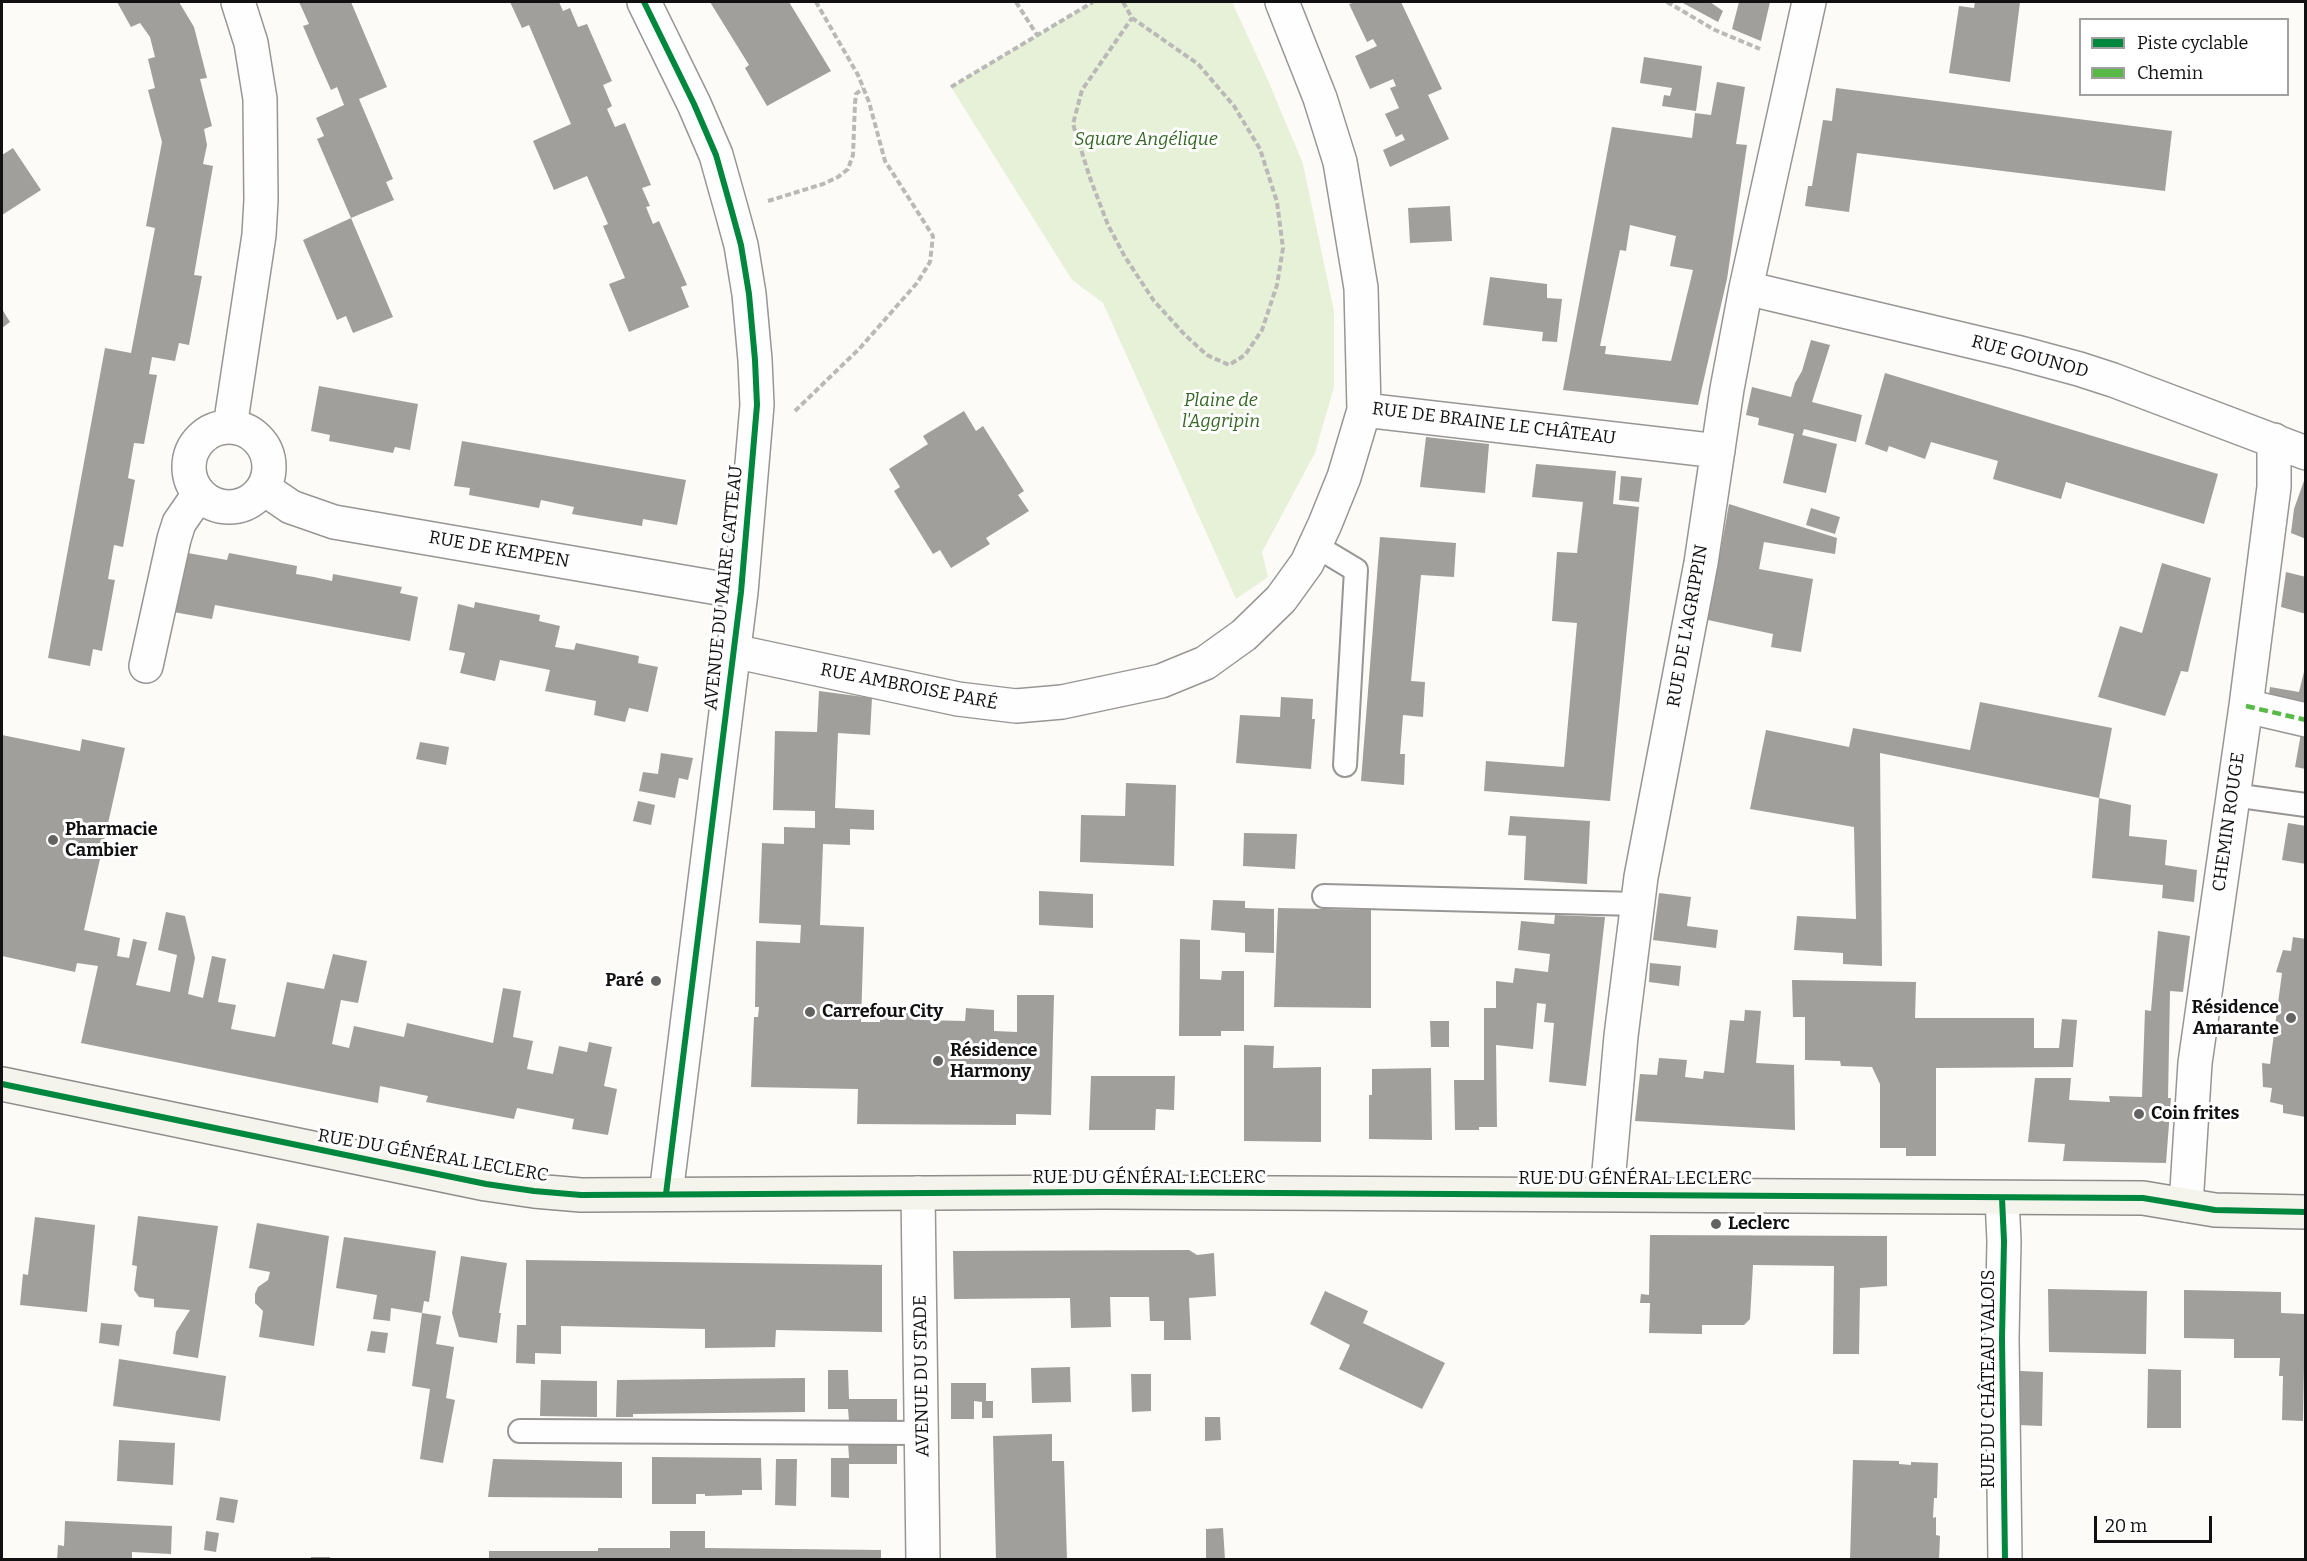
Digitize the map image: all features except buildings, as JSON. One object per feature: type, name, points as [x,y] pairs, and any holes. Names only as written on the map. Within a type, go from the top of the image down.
[{"type":"street","points":[[230,427],[259,235],[261,200],[260,99],[251,43],[238,2]]},
{"type":"street","name":"AVENUE DU MAIRE CATTEAU","points":[[644,2],[694,104],[716,155],[732,212],[741,245],[749,294],[757,405],[741,592],[666,1194]]},
{"type":"street","name":"RUE DE BRAINE LE CHÂTEAU","points":[[1282,2],[1320,98],[1340,162],[1361,288],[1364,410],[1718,450]]},
{"type":"street","name":"RUE DE L'AGRIPPIN","points":[[1607,1194],[1621,1036],[1637,903],[1701,563],[1727,389],[1746,288],[1809,2]]},
{"type":"street","name":"RUE GOUNOD","points":[[1746,288],[2079,369],[2306,453]]},
{"type":"street","name":"RUE AMBROISE PARÉ","points":[[733,651],[971,701],[1016,706],[1062,702],[1161,681],[1205,663],[1244,635],[1281,599],[1307,563],[1316,546],[1344,477],[1364,410]]},
{"type":"street","points":[[230,427],[244,429],[256,437],[265,448],[269,468],[264,488],[255,498],[233,507],[221,507],[209,502],[199,494],[191,476],[190,456],[196,444],[205,434],[217,429],[230,427]]},
{"type":"street","name":"CHEMIN ROUGE","points":[[2186,1205],[2195,1064],[2246,706],[2274,487],[2274,440]]},
{"type":"street","name":"RUE DE KEMPEN","points":[[264,488],[291,507],[334,522],[741,592]]},
{"type":"street","points":[[147,666],[174,539],[179,523],[199,494]]},
{"type":"street","points":[[2246,706],[2306,720]]},
{"type":"street","name":"RUE DU GÉNÉRAL LECLERC","points":[[2,1084],[486,1184],[581,1195],[918,1193],[2143,1197],[2215,1210],[2306,1212]]},
{"type":"street","name":"AVENUE DU STADE","points":[[918,1193],[923,1560]]},
{"type":"street","name":"RUE DU CHÂTEAU VALOIS","points":[[2002,1198],[2005,1560]]},
{"type":"lane","points":[[1316,546],[1356,570],[1345,765]]},
{"type":"lane","points":[[2233,795],[2306,805]]},
{"type":"lane","points":[[1324,896],[1637,903]]},
{"type":"lane","points":[[520,1431],[923,1433]]},
{"type":"path","points":[[795,412],[867,340],[917,283],[930,262],[933,236],[885,161],[869,102],[858,75],[816,2]]},
{"type":"path","points":[[1016,2],[1037,35]]},
{"type":"path","points":[[951,87],[1093,2]]},
{"type":"path","points":[[1123,2],[1132,18],[1198,64],[1233,106],[1260,149],[1277,202],[1283,248],[1277,285],[1262,330],[1245,355],[1229,364],[1207,355],[1185,335],[1154,301],[1125,258],[1108,225],[1073,124],[1082,90],[1132,18]]},
{"type":"path","points":[[1667,2],[1715,30],[1796,63]]},
{"type":"path","points":[[732,212],[823,184],[848,169],[853,156],[856,94],[863,88]]},
{"type":"green space","name":"Square Angélique","points":[[1093,2],[1232,2],[1303,164],[1334,311],[1334,387],[1315,453],[1262,552],[1268,577],[1236,599],[1103,303],[1072,280],[951,87]]},
{"type":"marked path","points":[[2246,706],[2306,720]]},
{"type":"cycle path","points":[[644,2],[694,104],[716,155],[732,212],[741,245],[749,294],[757,405],[741,592],[666,1194]]},
{"type":"cycle path","points":[[2,1084],[486,1184],[581,1195],[1105,1192],[2143,1198],[2215,1210],[2306,1212]]},
{"type":"cycle path","points":[[2002,1198],[2005,1560]]},
{"type":"place","name":"Pharmacie Cambier","points":[[53,840]]},
{"type":"place","name":"Paré","points":[[656,981]]},
{"type":"place","name":"Carrefour City","points":[[810,1012]]},
{"type":"place","name":"Résidence Amarante","points":[[2291,1018]]},
{"type":"place","name":"Résidence Harmony","points":[[938,1061]]},
{"type":"place","name":"Coin frites","points":[[2139,1114]]},
{"type":"place","name":"Leclerc","points":[[1716,1224]]},
{"type":"park label","name":"Plaine de l'Aggripin","points":[[1221,411]]}]
